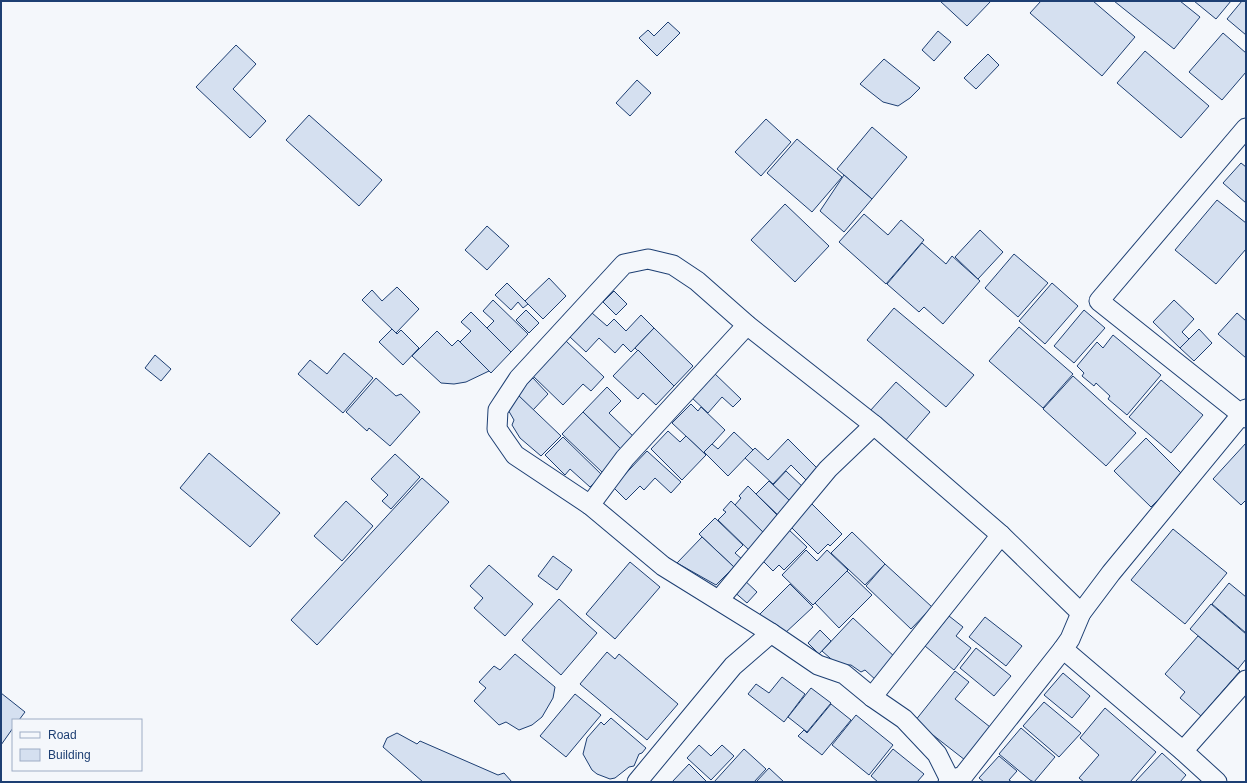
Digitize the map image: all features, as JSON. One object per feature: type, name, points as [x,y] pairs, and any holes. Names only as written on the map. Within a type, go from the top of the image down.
[{"type":"street","points":[[1081,613],[1001,535],[874,425],[747,325],[697,281],[673,264],[648,259],[624,264],[519,378],[498,410],[497,430],[515,455],[590,505],[663,566],[771,633],[818,665],[844,674],[872,697],[904,719],[937,754],[958,780],[1063,649],[1070,639],[1081,613],[1111,573],[1244,414],[1099,301],[1246,128]]},
{"type":"street","points":[[590,505],[625,458],[747,325]]},
{"type":"street","points":[[719,600],[828,469],[874,425]]},
{"type":"street","points":[[872,697],[1001,535]]},
{"type":"street","points":[[638,782],[733,666],[771,633]]},
{"type":"street","points":[[1063,649],[1183,751],[1217,782]]},
{"type":"street","points":[[1183,751],[1246,680]]},
{"type":"building","points":[[940,1],[991,1],[967,26]]},
{"type":"building","points":[[1041,1],[1093,1],[1135,37],[1102,76],[1030,13]]},
{"type":"building","points":[[1114,1],[1180,1],[1200,17],[1174,49]]},
{"type":"building","points":[[1194,1],[1231,1],[1216,19]]},
{"type":"building","points":[[1242,1],[1246,1],[1246,35],[1227,19]]},
{"type":"building","points":[[668,22],[680,33],[657,56],[639,38],[648,30],[654,36]]},
{"type":"building","points":[[938,31],[951,42],[934,61],[922,50]]},
{"type":"building","points":[[1223,33],[1246,53],[1246,72],[1222,100],[1189,72]]},
{"type":"building","points":[[236,45],[256,64],[233,89],[266,121],[250,138],[196,87]]},
{"type":"building","points":[[1145,51],[1209,106],[1181,138],[1117,83]]},
{"type":"building","points":[[988,54],[999,65],[976,89],[964,78]]},
{"type":"building","points":[[884,59],[920,88],[910,98],[898,106],[883,102],[860,84]]},
{"type":"building","points":[[637,80],[651,93],[630,116],[616,103]]},
{"type":"building","points":[[309,115],[382,180],[359,206],[286,140]]},
{"type":"building","points":[[766,119],[791,142],[761,176],[735,152]]},
{"type":"building","points":[[872,127],[907,157],[872,199],[837,169]]},
{"type":"building","points":[[797,139],[842,177],[812,212],[767,173]]},
{"type":"building","points":[[1241,163],[1246,167],[1246,203],[1223,183]]},
{"type":"building","points":[[844,175],[872,199],[844,232],[820,211]]},
{"type":"building","points":[[1217,200],[1246,223],[1246,249],[1216,284],[1175,250]]},
{"type":"building","points":[[785,204],[829,246],[795,282],[751,240]]},
{"type":"building","points":[[864,214],[888,235],[901,220],[924,240],[886,284],[839,242]]},
{"type":"building","points":[[487,226],[509,246],[487,270],[465,250]]},
{"type":"building","points":[[980,230],[1003,252],[978,279],[955,257]]},
{"type":"building","points":[[922,243],[946,264],[952,256],[980,281],[943,324],[924,307],[919,312],[887,284]]},
{"type":"building","points":[[1014,254],[1048,283],[1018,317],[985,288]]},
{"type":"building","points":[[549,278],[566,296],[543,319],[525,301]]},
{"type":"building","points":[[507,283],[528,304],[523,308],[518,302],[511,310],[495,295]]},
{"type":"building","points":[[1052,283],[1078,306],[1045,344],[1019,321]]},
{"type":"building","points":[[397,287],[419,309],[396,333],[362,300],[372,290],[382,301]]},
{"type":"building","points":[[614,291],[627,304],[616,315],[603,302]]},
{"type":"building","points":[[493,300],[528,334],[511,352],[487,328],[494,321],[483,311]]},
{"type":"building","points":[[1174,300],[1194,319],[1182,332],[1189,339],[1180,348],[1153,322]]},
{"type":"building","points":[[894,308],[974,375],[946,407],[867,340]]},
{"type":"building","points":[[526,310],[539,323],[529,333],[516,320]]},
{"type":"building","points":[[1084,310],[1105,328],[1074,363],[1054,346]]},
{"type":"building","points":[[471,312],[511,352],[491,373],[460,342],[471,331],[461,322]]},
{"type":"building","points":[[592,313],[607,326],[614,319],[626,331],[641,315],[654,328],[631,352],[623,344],[615,353],[599,338],[586,352],[570,337]]},
{"type":"building","points":[[1237,313],[1246,321],[1246,358],[1218,334]]},
{"type":"building","points":[[1019,327],[1073,374],[1043,408],[989,361]]},
{"type":"building","points":[[654,328],[693,366],[674,386],[635,348]]},
{"type":"building","points":[[392,329],[397,334],[401,330],[419,348],[403,365],[379,342]]},
{"type":"building","points":[[1199,329],[1212,343],[1194,361],[1180,348]]},
{"type":"building","points":[[437,331],[452,346],[458,340],[489,371],[466,382],[454,384],[441,383],[412,356]]},
{"type":"building","points":[[1113,335],[1161,375],[1127,415],[1108,399],[1110,396],[1096,383],[1094,386],[1082,376],[1084,373],[1077,366],[1097,342],[1103,348]]},
{"type":"building","points":[[566,341],[604,377],[591,391],[583,384],[563,405],[533,376]]},
{"type":"building","points":[[638,350],[674,386],[656,405],[643,393],[638,399],[613,376]]},
{"type":"building","points":[[344,353],[373,378],[343,413],[298,374],[310,360],[327,374]]},
{"type":"building","points":[[155,355],[171,369],[161,381],[145,368]]},
{"type":"building","points":[[713,372],[741,399],[733,407],[722,397],[708,413],[691,397]]},
{"type":"building","points":[[1073,376],[1136,433],[1106,466],[1043,409]]},
{"type":"building","points":[[376,378],[396,396],[401,394],[420,412],[390,446],[369,428],[367,431],[346,412]]},
{"type":"building","points":[[533,378],[548,394],[533,410],[517,394]]},
{"type":"building","points":[[1161,380],[1203,415],[1171,453],[1129,417]]},
{"type":"building","points":[[896,382],[930,412],[905,441],[870,411]]},
{"type":"building","points":[[607,387],[621,401],[609,413],[636,439],[624,452],[583,412]]},
{"type":"building","points":[[517,394],[561,436],[541,456],[520,438],[512,425],[514,420],[507,408]]},
{"type":"building","points":[[691,404],[698,411],[701,407],[725,430],[704,453],[672,423]]},
{"type":"building","points":[[583,412],[624,452],[603,473],[562,434]]},
{"type":"building","points":[[668,431],[680,442],[686,436],[706,455],[682,480],[651,449]]},
{"type":"building","points":[[734,432],[753,450],[728,476],[704,452],[712,444],[718,449]]},
{"type":"building","points":[[563,437],[602,475],[590,487],[570,469],[565,475],[545,455]]},
{"type":"building","points":[[1146,438],[1183,475],[1151,507],[1114,471]]},
{"type":"building","points":[[788,439],[820,471],[809,483],[791,465],[773,484],[745,458],[755,448],[768,460]]},
{"type":"building","points":[[1246,443],[1246,500],[1241,505],[1213,479]]},
{"type":"building","points":[[647,451],[681,482],[671,493],[655,478],[644,490],[640,486],[626,500],[613,487]]},
{"type":"building","points":[[209,453],[280,513],[250,547],[180,488]]},
{"type":"building","points":[[395,454],[420,477],[391,509],[382,501],[388,495],[371,479]]},
{"type":"building","points":[[786,471],[805,489],[792,503],[773,485]]},
{"type":"building","points":[[422,478],[449,502],[317,645],[291,620]]},
{"type":"building","points":[[769,481],[792,503],[779,516],[756,494]]},
{"type":"building","points":[[748,486],[782,520],[767,536],[735,505],[741,498],[739,496]]},
{"type":"building","points":[[346,501],[373,526],[342,561],[314,536]]},
{"type":"building","points":[[731,501],[767,536],[752,553],[718,520],[726,512],[723,510]]},
{"type":"building","points":[[811,503],[842,534],[830,546],[828,544],[818,554],[789,525]]},
{"type":"building","points":[[715,518],[743,545],[735,553],[743,560],[734,567],[699,534]]},
{"type":"building","points":[[788,529],[807,547],[784,570],[779,565],[773,571],[760,558]]},
{"type":"building","points":[[1173,529],[1227,573],[1185,624],[1131,580]]},
{"type":"building","points":[[852,532],[885,564],[865,585],[831,553]]},
{"type":"building","points":[[702,537],[734,567],[716,585],[677,563]]},
{"type":"building","points":[[806,550],[817,561],[827,550],[848,570],[813,605],[782,575]]},
{"type":"building","points":[[553,556],[572,570],[557,590],[538,576]]},
{"type":"building","points":[[630,562],[660,587],[615,639],[586,614]]},
{"type":"building","points":[[885,564],[932,607],[911,629],[866,586]]},
{"type":"building","points":[[489,565],[533,604],[505,636],[474,608],[483,598],[470,586]]},
{"type":"building","points":[[847,571],[872,595],[839,628],[815,603]]},
{"type":"building","points":[[742,578],[757,592],[747,603],[732,590]]},
{"type":"building","points":[[1229,583],[1246,597],[1246,633],[1212,604]]},
{"type":"building","points":[[790,584],[813,607],[784,634],[757,617]]},
{"type":"building","points":[[559,599],[597,633],[561,675],[522,640]]},
{"type":"building","points":[[1211,604],[1246,634],[1246,659],[1238,669],[1190,629]]},
{"type":"building","points":[[949,616],[963,627],[956,636],[971,648],[954,670],[925,646]]},
{"type":"building","points":[[985,617],[1022,646],[1006,666],[969,637]]},
{"type":"building","points":[[853,618],[897,659],[877,681],[865,670],[861,672],[851,665],[838,665],[822,651]]},
{"type":"building","points":[[820,630],[831,641],[819,654],[808,643]]},
{"type":"building","points":[[1198,636],[1240,671],[1201,716],[1180,698],[1185,692],[1165,674]]},
{"type":"building","points":[[976,648],[1011,676],[994,696],[960,668]]},
{"type":"building","points":[[607,652],[615,659],[619,654],[678,704],[647,740],[580,684]]},
{"type":"building","points":[[515,654],[555,687],[553,698],[542,717],[532,725],[519,730],[506,722],[499,725],[474,701],[486,688],[479,682],[494,666],[500,670]]},
{"type":"building","points":[[955,671],[969,682],[955,699],[990,727],[965,760],[915,721]]},
{"type":"building","points":[[1063,673],[1090,696],[1072,718],[1044,695]]},
{"type":"building","points":[[782,677],[805,694],[784,722],[748,694],[756,684],[769,693]]},
{"type":"building","points":[[811,688],[831,703],[807,732],[788,717]]},
{"type":"building","points":[[1,693],[25,712],[20,719],[12,719],[12,729],[1,745]]},
{"type":"building","points":[[575,694],[601,715],[566,757],[540,736]]},
{"type":"building","points":[[1044,702],[1081,733],[1059,757],[1023,726]]},
{"type":"building","points":[[831,704],[851,720],[822,755],[798,736],[804,730],[807,733]]},
{"type":"building","points":[[1105,708],[1156,752],[1130,782],[1084,782],[1079,778],[1099,755],[1080,738]]},
{"type":"building","points":[[856,715],[893,745],[869,775],[832,745]]},
{"type":"building","points":[[611,718],[646,748],[639,754],[634,766],[629,767],[615,778],[610,779],[597,774],[592,770],[583,754],[587,738],[601,722],[604,725]]},
{"type":"building","points":[[1021,728],[1055,757],[1034,782],[999,754]]},
{"type":"building","points":[[397,733],[417,744],[420,741],[498,775],[504,773],[512,782],[423,782],[383,747],[387,738]]},
{"type":"building","points":[[699,745],[711,756],[722,745],[734,756],[711,780],[687,758]]},
{"type":"building","points":[[744,749],[766,769],[754,782],[714,782]]},
{"type":"building","points":[[893,749],[924,774],[917,782],[878,782],[871,776]]},
{"type":"building","points":[[1162,753],[1186,775],[1180,782],[1135,782]]},
{"type":"building","points":[[999,756],[1017,771],[1009,780],[1012,782],[984,782],[979,778]]},
{"type":"building","points":[[689,764],[707,782],[672,782]]},
{"type":"building","points":[[769,768],[784,782],[756,782]]}]
